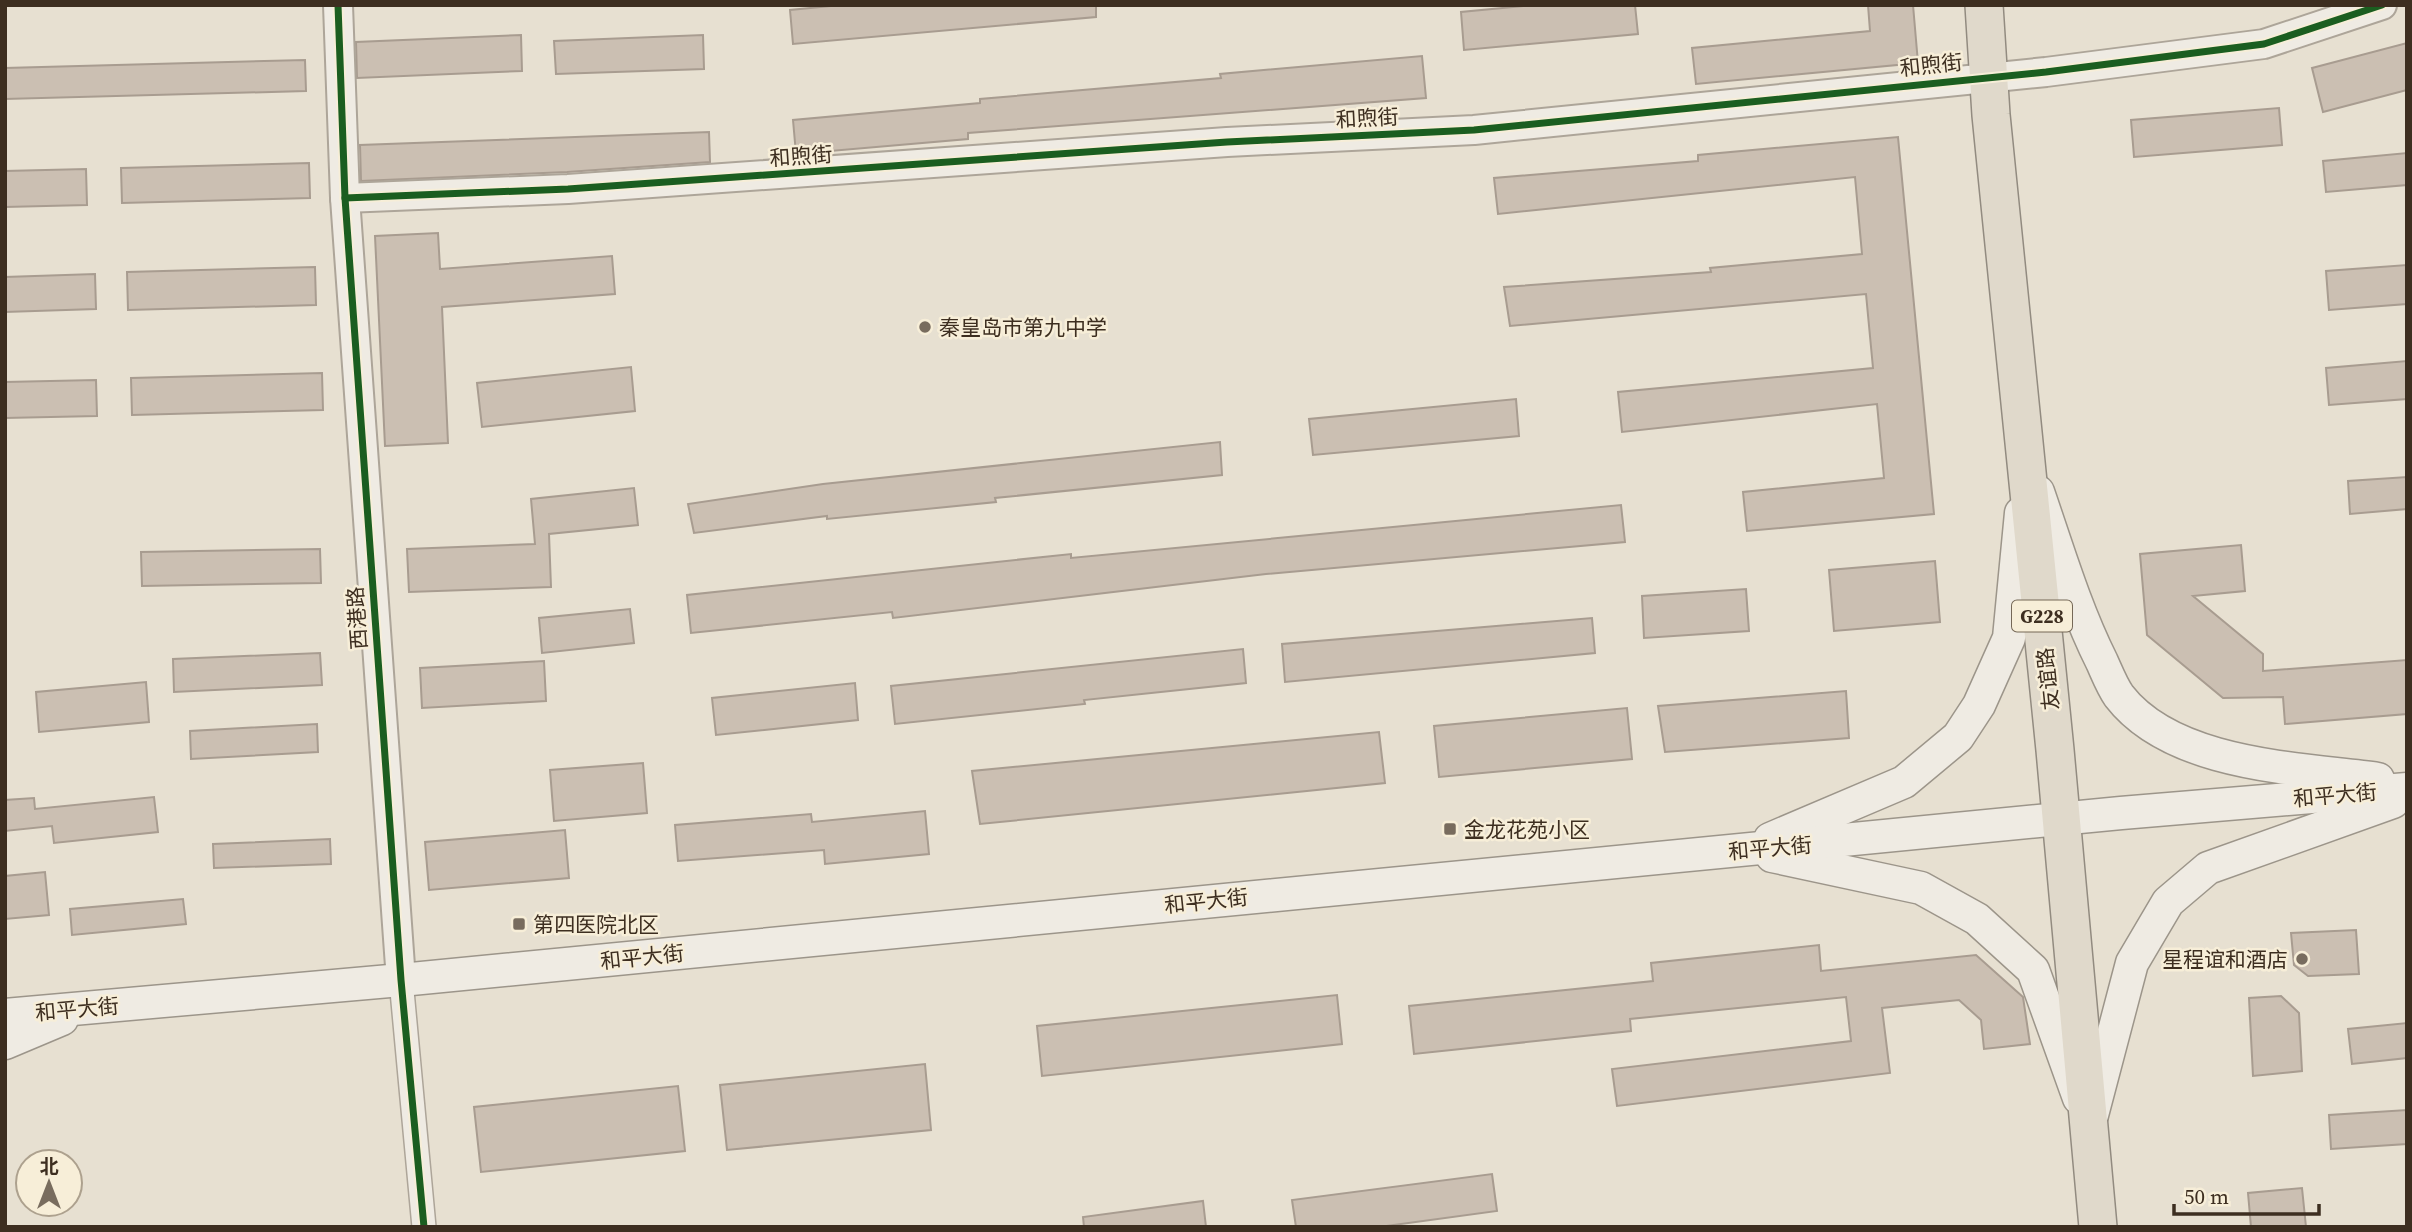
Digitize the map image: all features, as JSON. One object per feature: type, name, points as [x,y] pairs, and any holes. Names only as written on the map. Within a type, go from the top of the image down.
[{"type":"highway","name":"友谊路","points":[[1984,5],[2098,1227]]},
{"type":"main road","points":[[2026,458],[2084,627],[2119,696],[2144,718],[2170,736],[2234,760],[2407,783]]},
{"type":"main road","points":[[1743,850],[1904,782],[1958,737],[1979,705],[2009,638],[2026,458]]},
{"type":"main road","name":"和平大街","points":[[5,1015],[401,980],[1743,850],[2407,789]]},
{"type":"main road","points":[[2089,1126],[2132,962],[2168,902],[2208,868],[2407,797]]},
{"type":"main road","points":[[1743,850],[1921,888],[1977,919],[2033,970],[2089,1126]]},
{"type":"main road","points":[[5,993],[87,1008]]},
{"type":"main road","points":[[5,1043],[87,1008]]},
{"type":"street","name":"西港路","points":[[338,5],[345,198],[401,980],[424,1227]]},
{"type":"street","name":"和煦街","points":[[345,198],[568,189],[1227,142],[1474,130],[2046,72],[2264,44],[2382,5]]},
{"type":"building","points":[[841,5],[1096,5],[1096,17],[793,44],[790,10]]},
{"type":"building","points":[[1535,5],[1635,5],[1638,34],[1464,50],[1461,12]]},
{"type":"building","points":[[1868,5],[1913,5],[1918,63],[1696,84],[1692,48],[1870,31]]},
{"type":"building","points":[[521,35],[522,71],[357,78],[356,42]]},
{"type":"building","points":[[703,35],[704,69],[556,74],[554,41]]},
{"type":"building","points":[[2407,43],[2407,90],[2323,112],[2312,68]]},
{"type":"building","points":[[1422,56],[1426,98],[968,133],[968,139],[796,154],[793,120],[980,103],[980,99],[1221,78],[1220,74]]},
{"type":"building","points":[[305,60],[306,91],[5,99],[5,68]]},
{"type":"building","points":[[2279,108],[2282,145],[2134,157],[2131,120]]},
{"type":"building","points":[[709,132],[710,162],[567,172],[361,181],[360,145]]},
{"type":"building","points":[[1898,137],[1934,514],[1747,531],[1743,492],[1884,478],[1877,404],[1622,432],[1618,392],[1873,368],[1866,294],[1510,326],[1504,287],[1711,272],[1710,268],[1862,254],[1855,177],[1498,214],[1494,178],[1698,161],[1698,155]]},
{"type":"building","points":[[2407,153],[2407,185],[2326,192],[2323,161]]},
{"type":"building","points":[[309,163],[310,198],[122,203],[121,168]]},
{"type":"building","points":[[86,169],[87,205],[5,207],[5,171]]},
{"type":"building","points":[[438,233],[440,269],[612,256],[615,294],[442,307],[448,443],[385,446],[375,236]]},
{"type":"building","points":[[2407,265],[2407,304],[2329,310],[2326,271]]},
{"type":"building","points":[[315,267],[316,305],[128,310],[127,272]]},
{"type":"building","points":[[95,274],[96,309],[5,312],[5,277]]},
{"type":"building","points":[[2407,361],[2407,399],[2329,405],[2326,368]]},
{"type":"building","points":[[631,367],[635,411],[482,427],[477,383]]},
{"type":"building","points":[[322,373],[323,410],[132,415],[131,378]]},
{"type":"building","points":[[96,380],[97,416],[5,418],[5,382]]},
{"type":"building","points":[[1516,399],[1519,436],[1313,455],[1309,419]]},
{"type":"building","points":[[1220,442],[1222,475],[995,498],[996,502],[827,519],[827,516],[694,533],[688,504],[823,484]]},
{"type":"building","points":[[2407,477],[2407,509],[2350,514],[2348,481]]},
{"type":"building","points":[[634,488],[638,525],[549,534],[551,587],[409,592],[407,549],[535,544],[531,499]]},
{"type":"building","points":[[1621,505],[1625,542],[1266,574],[893,618],[892,612],[691,633],[687,595],[1071,554],[1071,558]]},
{"type":"building","points":[[2241,545],[2245,591],[2193,596],[2263,654],[2263,671],[2407,660],[2407,714],[2285,724],[2283,697],[2223,698],[2147,635],[2140,554]]},
{"type":"building","points":[[320,549],[321,583],[142,586],[141,552]]},
{"type":"building","points":[[1935,561],[1940,622],[1834,631],[1829,570]]},
{"type":"building","points":[[1746,589],[1749,631],[1644,638],[1642,596]]},
{"type":"building","points":[[630,609],[634,643],[542,653],[539,618]]},
{"type":"building","points":[[1592,618],[1595,653],[1285,682],[1282,644]]},
{"type":"building","points":[[1243,649],[1246,683],[1084,700],[1085,704],[895,724],[891,686]]},
{"type":"building","points":[[320,653],[322,685],[174,692],[173,659]]},
{"type":"building","points":[[544,661],[546,701],[422,708],[420,668]]},
{"type":"building","points":[[146,682],[149,722],[39,732],[36,692]]},
{"type":"building","points":[[855,683],[858,720],[716,735],[712,698]]},
{"type":"building","points":[[1846,691],[1849,738],[1665,752],[1658,706]]},
{"type":"building","points":[[1627,708],[1632,759],[1439,777],[1434,726]]},
{"type":"building","points":[[317,724],[318,752],[191,759],[190,731]]},
{"type":"building","points":[[1379,732],[1385,783],[980,824],[972,771]]},
{"type":"building","points":[[643,763],[647,813],[554,821],[550,770]]},
{"type":"building","points":[[154,797],[158,832],[54,843],[52,826],[5,831],[5,800],[34,798],[35,809]]},
{"type":"building","points":[[925,811],[929,854],[825,864],[824,850],[678,861],[675,825],[811,814],[812,822]]},
{"type":"building","points":[[565,830],[569,878],[429,890],[425,842]]},
{"type":"building","points":[[330,839],[331,864],[214,868],[213,844]]},
{"type":"building","points":[[45,872],[49,915],[5,919],[5,876]]},
{"type":"building","points":[[183,899],[186,924],[72,935],[70,909]]},
{"type":"building","points":[[2356,930],[2359,974],[2308,976],[2294,965],[2291,933]]},
{"type":"building","points":[[1819,945],[1821,971],[1976,955],[2023,997],[2030,1044],[1984,1049],[1981,1020],[1959,1000],[1882,1008],[1890,1073],[1617,1106],[1612,1069],[1851,1041],[1846,997],[1630,1019],[1631,1031],[1414,1054],[1409,1006],[1653,981],[1651,963]]},
{"type":"building","points":[[1337,995],[1342,1044],[1042,1076],[1037,1026]]},
{"type":"building","points":[[2281,996],[2299,1013],[2302,1071],[2253,1076],[2249,998]]},
{"type":"building","points":[[2407,1023],[2407,1058],[2352,1064],[2348,1029]]},
{"type":"building","points":[[925,1064],[931,1130],[727,1150],[720,1085]]},
{"type":"building","points":[[678,1086],[685,1151],[481,1172],[474,1107]]},
{"type":"building","points":[[2407,1110],[2407,1144],[2331,1149],[2329,1115]]},
{"type":"building","points":[[1492,1174],[1497,1211],[1379,1227],[1296,1227],[1292,1200]]},
{"type":"building","points":[[2302,1188],[2306,1227],[2251,1227],[2248,1193]]},
{"type":"building","points":[[1203,1201],[1206,1227],[1084,1227],[1083,1217]]},
{"type":"cycle path","points":[[338,5],[345,198],[401,980],[424,1227]]},
{"type":"cycle path","points":[[345,198],[568,189],[1227,142],[1474,130],[2046,72],[2264,44],[2382,5]]},
{"type":"place","name":"秦皇岛市第九中学","points":[[925,327]]},
{"type":"place","name":"金龙花苑小区","points":[[1450,829]]},
{"type":"place","name":"第四医院北区","points":[[519,924]]},
{"type":"place","name":"星程谊和酒店","points":[[2302,959]]}]
